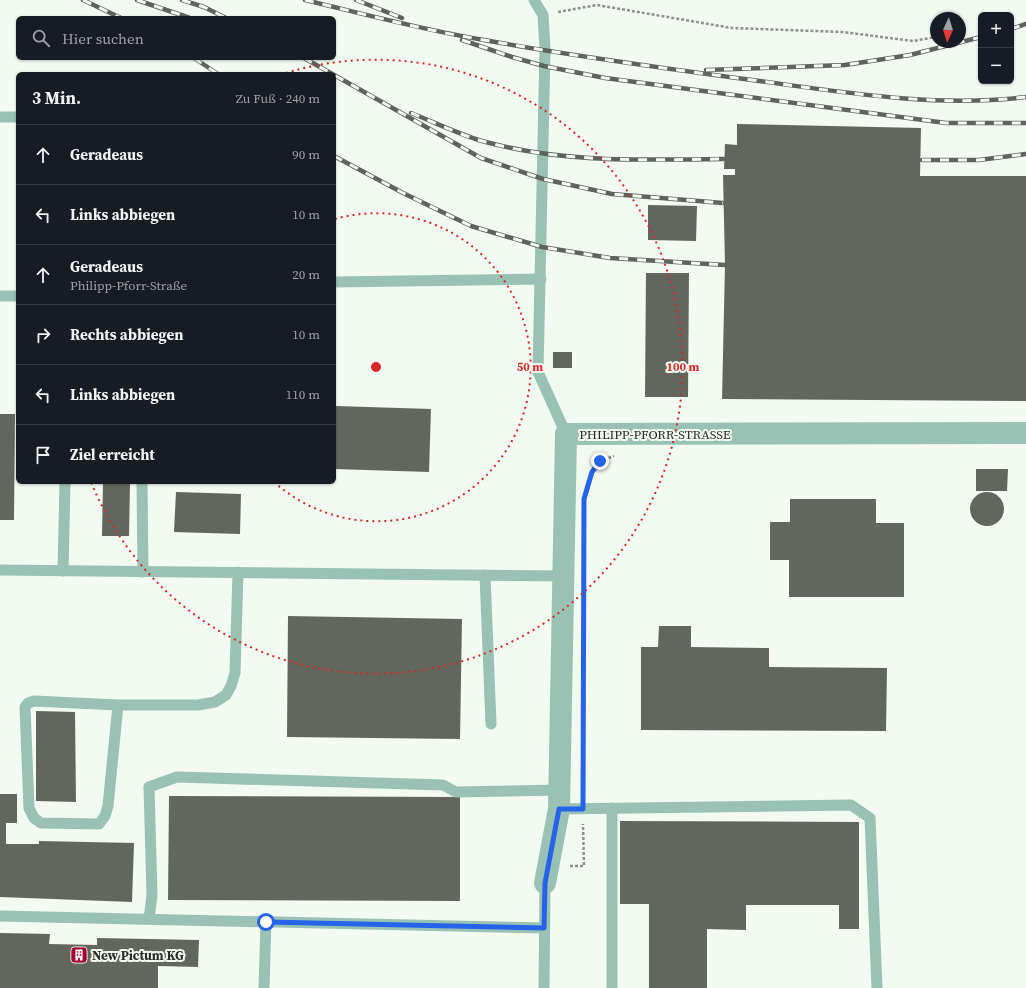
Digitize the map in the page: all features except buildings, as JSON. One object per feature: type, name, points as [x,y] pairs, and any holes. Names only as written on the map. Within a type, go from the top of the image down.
[{"type":"street","name":"PHILIPP-PFORR-STRASSE","points":[[547,874],[559,799],[566,434],[1026,433]]},
{"type":"lane","points":[[534,0],[543,15],[544,49],[541,279],[538,372],[566,434]]},
{"type":"lane","points":[[0,117],[16,117]]},
{"type":"lane","points":[[336,282],[541,279]]},
{"type":"lane","points":[[0,296],[16,296]]},
{"type":"lane","points":[[63,571],[65,484]]},
{"type":"lane","points":[[142,484],[143,572]]},
{"type":"lane","points":[[0,570],[563,576]]},
{"type":"lane","points":[[118,705],[108,806],[105,816],[99,824],[41,824],[34,818],[29,808],[25,707],[28,703],[34,701],[118,705],[198,705],[215,702],[226,695],[231,686],[235,673],[238,572]]},
{"type":"lane","points":[[485,575],[491,724]]},
{"type":"lane","points":[[149,919],[152,895],[149,786],[177,777],[443,786],[456,792],[559,799],[583,809],[851,805],[870,818],[877,988]]},
{"type":"lane","points":[[612,808],[612,988]]},
{"type":"lane","points":[[544,988],[544,928],[547,874]]},
{"type":"lane","points":[[0,916],[544,928]]},
{"type":"lane","points":[[264,988],[266,922]]},
{"type":"path","points":[[543,15],[597,5],[732,28],[843,32],[913,41],[930,38]]},
{"type":"path","points":[[587,485],[592,472],[600,461],[620,455]]},
{"type":"path","points":[[547,874],[584,866],[583,760]]},
{"type":"railway","points":[[83,0],[117,16]]},
{"type":"railway","points":[[137,0],[184,16]]},
{"type":"railway","points":[[182,0],[204,7],[222,16]]},
{"type":"railway","points":[[305,0],[439,32],[517,46],[618,62],[854,94],[923,100],[957,101],[1026,97]]},
{"type":"railway","points":[[356,0],[402,18]]},
{"type":"railway","points":[[1014,28],[1026,24]]},
{"type":"railway","points":[[706,70],[845,65],[910,55],[978,38]]},
{"type":"railway","points":[[462,40],[544,66],[605,78],[946,123],[1026,123]]},
{"type":"railway","points":[[197,60],[215,72]]},
{"type":"railway","points":[[308,60],[329,72]]},
{"type":"railway","points":[[336,76],[481,158],[543,179],[612,194],[723,203]]},
{"type":"railway","points":[[411,113],[482,141],[542,153],[572,157],[632,160],[723,159]]},
{"type":"railway","points":[[922,160],[979,160],[1026,154]]},
{"type":"railway","points":[[336,157],[403,193],[471,226],[542,247],[610,258],[725,265]]},
{"type":"place","name":"New Pictum KG","points":[[79,955]]},
{"type":"route","points":[[266,922],[544,928],[545,883],[559,809],[583,809],[584,499],[592,472],[600,461]]}]
